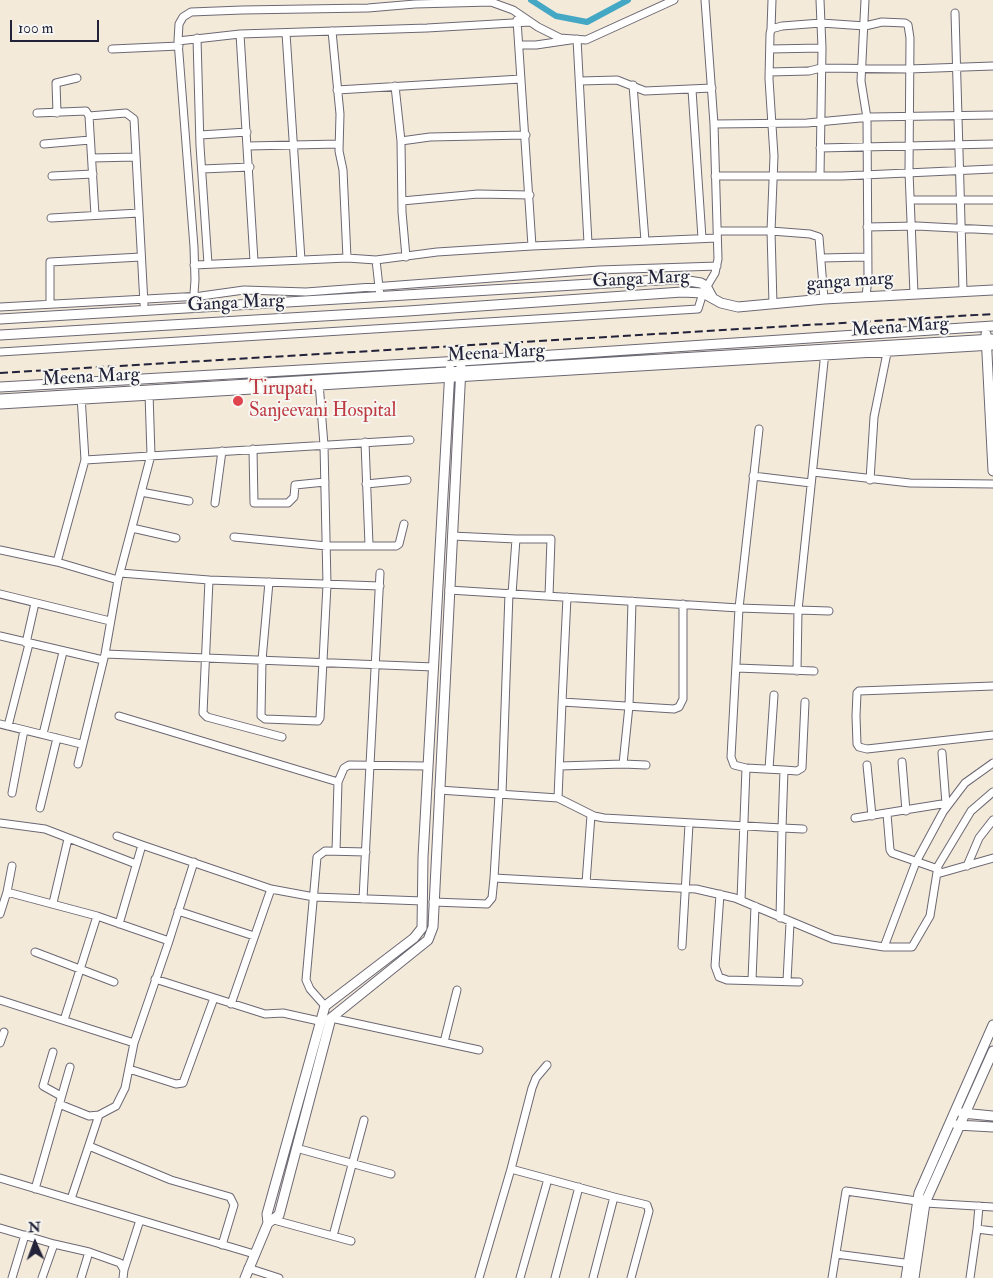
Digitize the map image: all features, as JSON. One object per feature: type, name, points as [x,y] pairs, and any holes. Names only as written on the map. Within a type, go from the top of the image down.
[{"type":"street","points":[[193,308],[194,264],[179,44],[179,24],[183,17],[191,12],[368,8],[491,2],[516,12],[560,38],[586,40],[674,0]]},
{"type":"street","points":[[0,352],[694,310],[700,307],[705,290],[717,266],[714,124],[705,0]]},
{"type":"street","points":[[772,0],[769,72],[773,122],[771,231],[773,304]]},
{"type":"street","points":[[820,0],[822,48],[820,176]]},
{"type":"street","points":[[865,0],[865,26],[861,69],[867,118],[866,297]]},
{"type":"street","points":[[516,12],[520,45],[532,246]]},
{"type":"street","points":[[955,13],[958,67],[959,169],[962,200],[963,292]]},
{"type":"street","points":[[112,49],[179,44],[197,38],[240,34],[530,22]]},
{"type":"street","points":[[771,29],[782,26],[821,23],[865,26],[882,22],[905,23],[908,25],[910,38],[910,200],[914,294]]},
{"type":"street","points":[[332,31],[340,114],[339,144],[347,258]]},
{"type":"street","points":[[286,33],[301,260]]},
{"type":"street","points":[[240,34],[250,166],[254,261]]},
{"type":"street","points":[[197,38],[200,135],[208,264]]},
{"type":"street","points":[[520,45],[536,45],[578,39]]},
{"type":"street","points":[[578,39],[588,243]]},
{"type":"street","points":[[770,49],[822,48]]},
{"type":"street","points":[[769,72],[809,71],[821,68],[909,69],[993,66]]},
{"type":"street","points":[[57,112],[56,83],[76,78]]},
{"type":"street","points":[[337,90],[521,79]]},
{"type":"street","points":[[580,81],[618,80],[633,84],[645,91],[712,88]]},
{"type":"street","points":[[633,84],[645,241]]},
{"type":"street","points":[[395,86],[401,141],[402,201],[406,257]]},
{"type":"street","points":[[692,90],[702,238]]},
{"type":"street","points":[[37,113],[86,111],[89,116],[96,216]]},
{"type":"street","points":[[89,116],[126,113],[132,116],[144,310]]},
{"type":"street","points":[[714,124],[993,115]]},
{"type":"street","points":[[200,135],[247,132]]},
{"type":"street","points":[[401,141],[430,138],[526,135]]},
{"type":"street","points":[[44,144],[90,140]]},
{"type":"street","points":[[248,146],[339,144]]},
{"type":"street","points":[[820,148],[993,144]]},
{"type":"street","points":[[92,158],[136,157]]},
{"type":"street","points":[[202,169],[250,166]]},
{"type":"street","points":[[715,176],[867,175],[993,168]]},
{"type":"street","points":[[52,176],[93,174]]},
{"type":"street","points":[[402,201],[478,194],[530,195]]},
{"type":"street","points":[[910,200],[993,200]]},
{"type":"street","points":[[52,218],[139,213]]},
{"type":"street","points":[[867,227],[911,226],[993,230]]},
{"type":"street","points":[[194,264],[347,258],[376,260],[437,252],[702,238],[771,231],[816,236],[821,241],[824,299]]},
{"type":"street","points":[[50,303],[50,262],[141,257]]},
{"type":"street","points":[[822,258],[866,257]]},
{"type":"street","points":[[376,260],[380,296]]},
{"type":"street","points":[[0,307],[50,303],[144,300],[244,290],[306,292],[379,285],[599,270],[717,266]]},
{"type":"street","name":"Ganga Marg","points":[[0,319],[676,279],[694,280],[712,297]]},
{"type":"street","name":"Ganga Marg","points":[[0,335],[408,311],[705,290]]},
{"type":"street","name":"ganga marg","points":[[712,297],[729,306],[993,290]]},
{"type":"street","points":[[989,326],[993,471]]},
{"type":"street","name":"Meena Marg","points":[[0,387],[149,377],[450,362],[989,326]]},
{"type":"street","points":[[797,670],[798,610],[825,353],[825,336]]},
{"type":"street","points":[[825,353],[887,353],[990,343]]},
{"type":"street","name":"Meena Marg","points":[[0,399],[81,397],[319,384],[990,343]]},
{"type":"street","points":[[870,480],[874,417],[887,353]]},
{"type":"street","points":[[245,1278],[254,1254],[271,1222],[279,1215],[331,1018],[428,940],[433,927],[461,361]]},
{"type":"street","points":[[271,1222],[267,1214],[319,1021],[325,1006],[414,938],[422,928],[428,766],[450,362]]},
{"type":"street","points":[[269,582],[262,660],[260,716],[265,719],[315,722],[320,718],[328,585],[324,445],[318,369]]},
{"type":"street","points":[[78,764],[104,657],[119,577],[151,455],[149,377]]},
{"type":"street","points":[[57,562],[85,460],[79,382]]},
{"type":"street","points":[[0,405],[81,397]]},
{"type":"street","points":[[758,429],[739,608],[732,760],[736,767],[784,770],[802,768],[805,702]]},
{"type":"street","points":[[85,460],[410,440]]},
{"type":"street","points":[[365,442],[369,545]]},
{"type":"street","points":[[253,449],[254,503],[288,503],[294,498],[295,484],[325,482]]},
{"type":"street","points":[[215,503],[222,451]]},
{"type":"street","points":[[813,472],[870,480],[951,485],[993,484]]},
{"type":"street","points":[[753,476],[811,482]]},
{"type":"street","points":[[366,484],[407,480]]},
{"type":"street","points":[[141,492],[189,501]]},
{"type":"street","points":[[234,537],[326,546],[399,544],[404,524]]},
{"type":"street","points":[[132,528],[176,538]]},
{"type":"street","points":[[452,536],[551,540],[549,596]]},
{"type":"street","points":[[117,836],[271,889],[314,898],[363,898],[487,904],[492,898],[494,878],[510,593],[516,539]]},
{"type":"street","points":[[0,550],[119,577],[380,586]]},
{"type":"street","points":[[363,898],[380,573]]},
{"type":"street","points":[[209,580],[203,713],[207,717],[282,737]]},
{"type":"street","points":[[449,590],[739,608],[829,611]]},
{"type":"street","points":[[0,594],[110,621]]},
{"type":"street","points":[[558,798],[567,597]]},
{"type":"street","points":[[623,764],[629,706],[632,601]]},
{"type":"street","points":[[8,726],[35,602]]},
{"type":"street","points":[[562,702],[674,709],[682,703],[683,604]]},
{"type":"street","points":[[0,636],[63,652],[104,657],[206,657],[376,666],[434,667]]},
{"type":"street","points":[[43,734],[63,652]]},
{"type":"street","points":[[737,668],[814,671]]},
{"type":"street","points":[[993,686],[859,692],[856,693],[856,716],[857,744],[859,747],[867,750],[993,734]]},
{"type":"street","points":[[769,768],[774,695]]},
{"type":"street","points":[[119,716],[338,782]]},
{"type":"street","points":[[0,724],[82,744]]},
{"type":"street","points":[[12,793],[24,730]]},
{"type":"street","points":[[40,808],[58,738]]},
{"type":"street","points":[[942,753],[947,803]]},
{"type":"street","points":[[902,762],[906,811]]},
{"type":"street","points":[[336,851],[338,782],[347,766],[371,764],[428,766]]},
{"type":"street","points":[[884,947],[916,862],[947,803],[965,783],[993,764]]},
{"type":"street","points":[[560,766],[646,765]]},
{"type":"street","points":[[868,765],[872,816]]},
{"type":"street","points":[[741,900],[746,768]]},
{"type":"street","points":[[780,918],[784,770]]},
{"type":"street","points":[[439,790],[558,798],[591,815],[604,818],[804,829]]},
{"type":"street","points":[[494,878],[686,889],[720,894],[741,900],[790,923],[833,939],[884,947],[912,948],[930,916],[937,871],[971,810],[993,792]]},
{"type":"street","points":[[855,818],[947,803]]},
{"type":"street","points":[[887,814],[890,850],[897,856],[937,871],[967,866],[993,858]]},
{"type":"street","points":[[586,883],[591,815]]},
{"type":"street","points":[[967,866],[973,849],[993,820]]},
{"type":"street","points":[[0,823],[45,829],[136,864]]},
{"type":"street","points":[[682,946],[689,824]]},
{"type":"street","points":[[52,903],[68,839]]},
{"type":"street","points":[[119,924],[142,845]]},
{"type":"street","points":[[325,1006],[310,989],[306,980],[317,856],[325,851],[366,852]]},
{"type":"street","points":[[59,1104],[89,1116],[99,1115],[116,1106],[125,1088],[134,1043],[194,862]]},
{"type":"street","points":[[0,914],[12,866]]},
{"type":"street","points":[[231,1004],[271,889]]},
{"type":"street","points":[[7,892],[97,916],[169,941]]},
{"type":"street","points":[[720,894],[716,973],[722,979],[799,982]]},
{"type":"street","points":[[752,980],[754,906]]},
{"type":"street","points":[[178,911],[254,936]]},
{"type":"street","points":[[64,1020],[97,916]]},
{"type":"street","points":[[787,981],[790,923]]},
{"type":"street","points":[[35,952],[114,982]]},
{"type":"street","points":[[155,979],[265,1014],[283,1013],[319,1021]]},
{"type":"street","points":[[444,1042],[457,990]]},
{"type":"street","points":[[129,1069],[176,1084],[183,1083],[214,998]]},
{"type":"street","points":[[0,1000],[134,1043]]},
{"type":"street","points":[[331,1018],[479,1050]]},
{"type":"street","points":[[906,1278],[912,1264],[921,1202],[949,1124],[993,1025]]},
{"type":"street","points":[[0,1043],[4,1032]]},
{"type":"street","points":[[921,1202],[960,1125],[993,1051]]},
{"type":"street","points":[[53,1052],[43,1086],[62,1096]]},
{"type":"street","points":[[479,1278],[511,1169],[532,1088],[536,1078],[547,1065]]},
{"type":"street","points":[[35,1189],[70,1067]]},
{"type":"street","points":[[954,1113],[993,1116]]},
{"type":"street","points":[[71,1199],[99,1115]]},
{"type":"street","points":[[333,1236],[364,1120]]},
{"type":"street","points":[[949,1124],[993,1127]]},
{"type":"street","points":[[88,1146],[171,1180],[230,1197],[234,1203],[222,1245]]},
{"type":"street","points":[[296,1148],[391,1174]]},
{"type":"street","points":[[511,1169],[645,1204],[649,1211],[631,1278]]},
{"type":"street","points":[[0,1178],[254,1254]]},
{"type":"street","points":[[520,1278],[548,1179]]},
{"type":"street","points":[[556,1278],[579,1187]]},
{"type":"street","points":[[832,1278],[846,1191],[921,1202],[993,1207]]},
{"type":"street","points":[[593,1278],[614,1196]]},
{"type":"street","points":[[970,1278],[979,1206]]},
{"type":"street","points":[[123,1278],[140,1220]]},
{"type":"street","points":[[271,1222],[350,1241]]},
{"type":"street","points":[[0,1228],[89,1252],[120,1264],[124,1270]]},
{"type":"street","points":[[977,1229],[993,1231]]},
{"type":"street","points":[[12,1278],[25,1235]]},
{"type":"street","points":[[42,1278],[54,1244]]},
{"type":"street","points":[[81,1278],[89,1252]]},
{"type":"street","points":[[836,1254],[912,1264]]},
{"type":"street","points":[[912,1264],[914,1278]]},
{"type":"street","points":[[248,1268],[279,1278]]},
{"type":"waterway","points":[[531,0],[556,16],[587,22],[628,0]]},
{"type":"railway","points":[[0,373],[993,314]]},
{"type":"place","name":"Tirupati Sanjeevani Hospital","points":[[238,401]]}]
